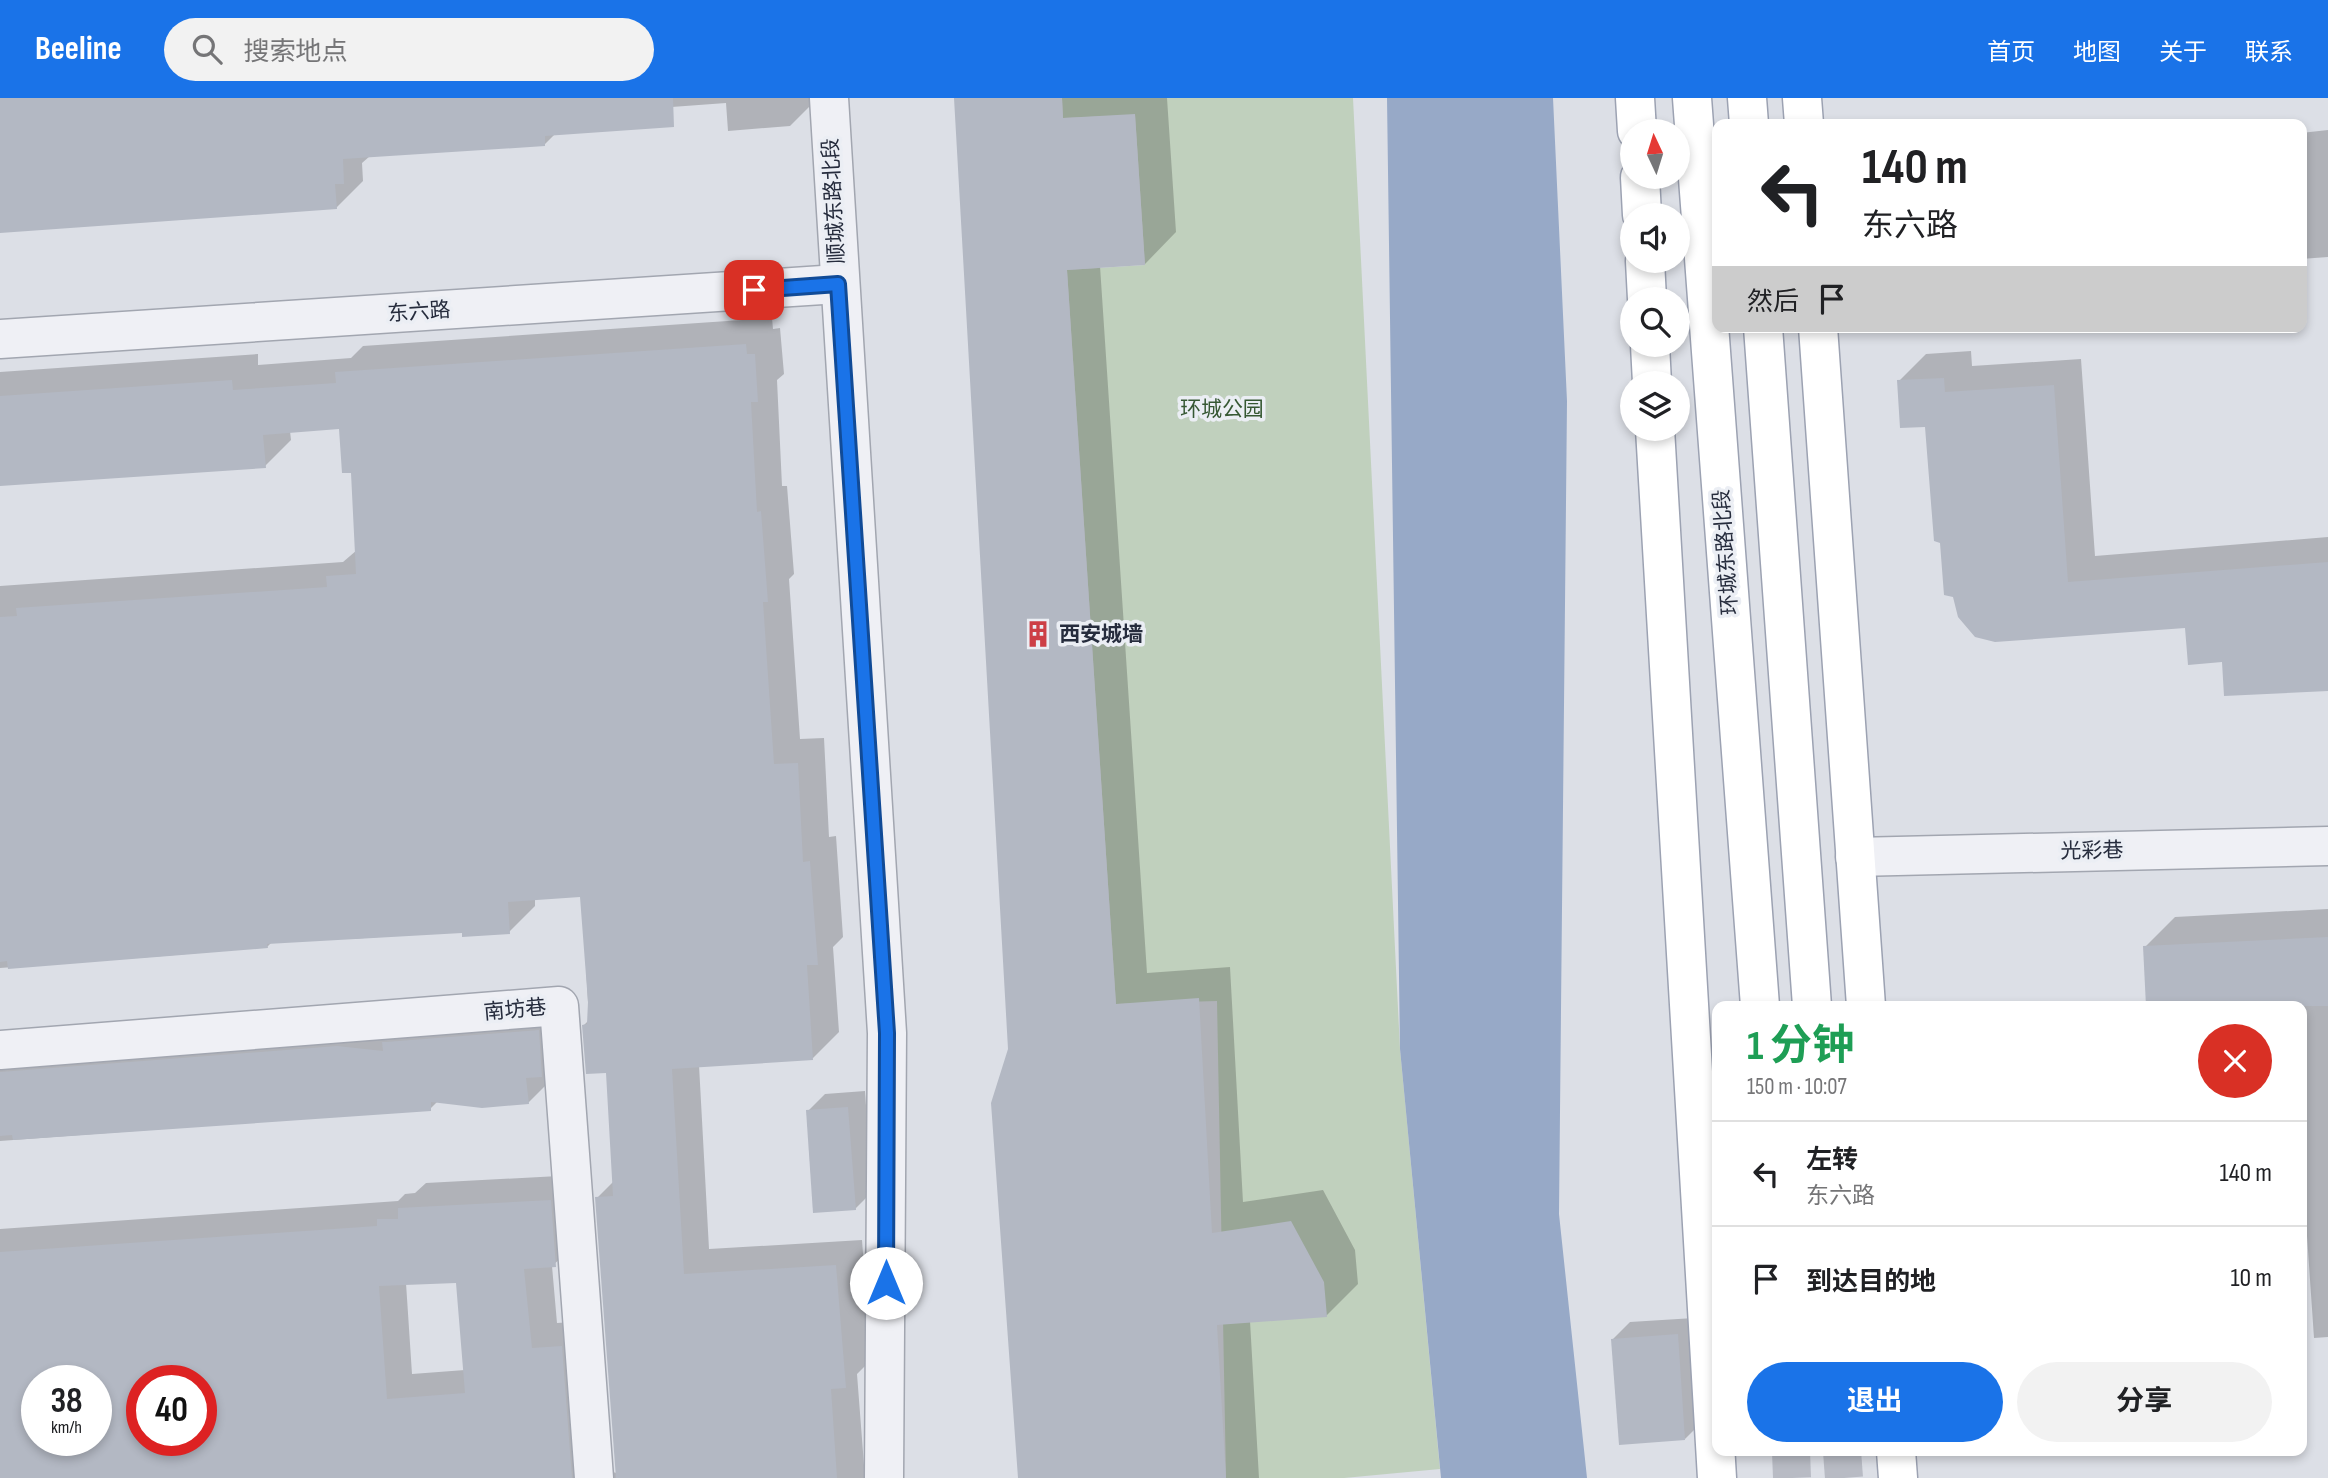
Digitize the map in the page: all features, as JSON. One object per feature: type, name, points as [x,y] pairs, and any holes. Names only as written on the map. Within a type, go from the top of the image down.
[{"type":"main road","points":[[1635,98],[1636,119]]},
{"type":"main road","name":"环城东路北段","points":[[1692,98],[1760,1001]]},
{"type":"main road","points":[[1747,98],[1749,119]]},
{"type":"main road","points":[[1802,98],[1804,119]]},
{"type":"main road","points":[[1763,333],[1812,1001]]},
{"type":"main road","points":[[1818,333],[1866,1001]]},
{"type":"main road","points":[[1656,441],[1712,1393]]},
{"type":"main road","points":[[1716,1456],[1717,1478]]},
{"type":"main road","points":[[1896,1456],[1898,1478]]},
{"type":"street","name":"顺城东路北段","points":[[829,98],[838,284],[887,1033],[884,1478]]},
{"type":"street","name":"东六路","points":[[0,339],[838,284]]},
{"type":"street","name":"光彩巷","points":[[1855,857],[2328,846]]},
{"type":"street","name":"南坊巷","points":[[0,1051],[559,1006],[594,1478]]},
{"type":"green space","name":"环城公园","points":[[1062,98],[1353,98],[1400,1049],[1440,1469],[1344,1478],[1226,1478],[1217,1001],[1116,1004],[1067,270],[1145,265],[1135,115],[1063,118]]},
{"type":"water","points":[[1387,98],[1553,98],[1567,401],[1559,1214],[1587,1478],[1441,1478],[1400,1049]]},
{"type":"building","points":[[0,98],[673,98],[674,127],[545,136],[545,146],[343,159],[344,184],[335,184],[337,209],[0,233]]},
{"type":"building","name":"西安城墙","points":[[954,98],[1062,98],[1063,118],[1135,114],[1145,265],[1067,270],[1116,1004],[1199,998],[1212,1233],[1291,1221],[1324,1282],[1327,1317],[1217,1325],[1226,1478],[1018,1478],[991,1103],[1008,1049]]},
{"type":"building","points":[[746,344],[747,354],[755,354],[758,402],[751,402],[757,512],[761,511],[768,602],[763,602],[774,764],[798,763],[803,862],[810,861],[818,965],[807,965],[813,1060],[672,1069],[684,1274],[836,1265],[846,1388],[831,1389],[837,1478],[616,1478],[595,1197],[613,1196],[606,1073],[586,1074],[582,1025],[587,1024],[588,1002],[580,897],[508,902],[510,934],[462,937],[462,933],[267,944],[268,948],[8,969],[7,961],[0,962],[0,617],[17,616],[16,608],[327,587],[326,576],[356,574],[351,473],[342,473],[339,429],[263,435],[266,468],[0,486],[0,396],[232,380],[233,390],[336,383],[335,372]]},
{"type":"building","points":[[1944,378],[1945,392],[2054,385],[2068,582],[2328,562],[2328,691],[2224,696],[2222,662],[2188,665],[2185,628],[1995,642],[1975,637],[1958,617],[1953,597],[1944,595],[1940,543],[1934,541],[1925,427],[1900,428],[1897,380]]},
{"type":"building","points":[[2328,937],[2328,1006],[2307,1006],[2307,1001],[2146,1001],[2143,946]]},
{"type":"building","points":[[539,1030],[542,1077],[526,1078],[529,1104],[482,1108],[431,1102],[431,1111],[13,1140],[12,1135],[0,1136],[0,1072],[337,1046],[383,1051],[382,1042]]},
{"type":"building","points":[[848,1107],[856,1210],[813,1213],[806,1110]]},
{"type":"building","points":[[551,1200],[556,1267],[524,1269],[532,1348],[562,1346],[572,1478],[0,1478],[0,1252],[377,1226],[377,1219],[398,1219],[398,1208]],"holes":[[[456,1283],[465,1393],[387,1399],[379,1286]]]},
{"type":"building","points":[[1678,1334],[1685,1440],[1619,1445],[1611,1339]]},
{"type":"tunnel","points":[[1791,1456],[1792,1478]]},
{"type":"tunnel","points":[[1842,1456],[1844,1478]]},
{"type":"place","name":"西安城墙","points":[[1038,634]]},
{"type":"route","points":[[754,290],[838,284],[887,1033],[886,1283]]}]
